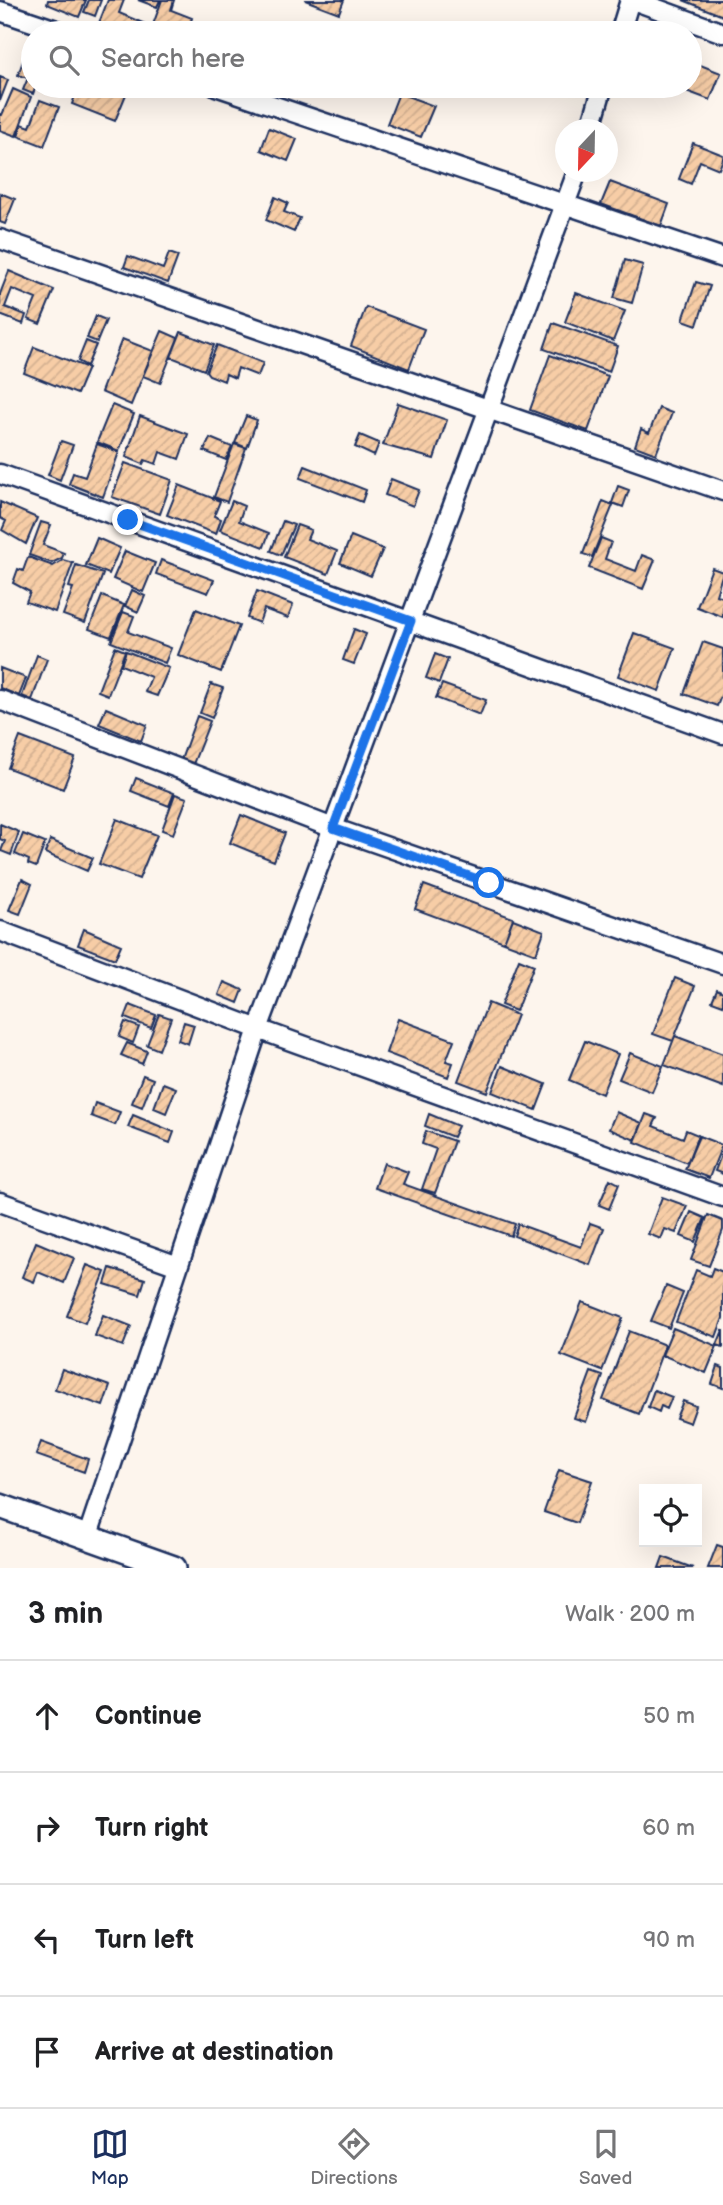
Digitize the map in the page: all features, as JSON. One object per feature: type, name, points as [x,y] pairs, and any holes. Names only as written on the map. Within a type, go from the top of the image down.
[{"type":"street","points":[[624,21],[632,0],[690,21]]},
{"type":"street","points":[[0,11],[30,21]]},
{"type":"street","points":[[702,25],[723,33]]},
{"type":"street","points":[[251,98],[723,258]]},
{"type":"street","points":[[593,119],[599,98]]},
{"type":"street","points":[[87,1538],[258,1029],[574,182]]},
{"type":"street","points":[[0,239],[723,491]]},
{"type":"street","points":[[0,474],[723,734]]},
{"type":"street","points":[[0,700],[333,828],[723,964]]},
{"type":"street","points":[[0,931],[258,1029],[723,1197]]},
{"type":"street","points":[[0,1202],[178,1266]]},
{"type":"street","points":[[0,1506],[174,1568]]},
{"type":"building","points":[[48,0],[86,0],[79,17],[47,4]]},
{"type":"building","points":[[89,0],[101,0],[95,16],[84,12]]},
{"type":"building","points":[[108,0],[124,0],[119,13],[138,21],[100,21]]},
{"type":"building","points":[[138,0],[160,0],[157,7]]},
{"type":"building","points":[[162,0],[174,0],[171,10],[192,18],[191,21],[154,21]]},
{"type":"building","points":[[305,0],[344,0],[339,13]]},
{"type":"building","points":[[683,0],[723,0],[723,16]]},
{"type":"building","points":[[702,66],[721,73],[710,100],[702,97]]},
{"type":"building","points":[[0,77],[8,80],[0,101]]},
{"type":"building","points":[[13,89],[21,93],[21,98],[31,98],[16,136],[0,130],[0,114],[2,115]]},
{"type":"building","points":[[74,98],[125,98],[115,121],[72,104]]},
{"type":"building","points":[[397,98],[412,98],[434,106],[421,137],[387,124]]},
{"type":"building","points":[[40,100],[59,107],[44,146],[18,136],[22,124],[30,127]]},
{"type":"building","points":[[269,128],[297,139],[288,161],[261,150]]},
{"type":"building","points":[[693,143],[723,155],[723,159],[719,169],[700,161],[691,184],[679,179]]},
{"type":"building","points":[[610,182],[669,204],[661,226],[601,204]]},
{"type":"building","points":[[0,193],[15,199],[5,224],[0,222]]},
{"type":"building","points":[[275,197],[288,203],[284,212],[300,218],[294,232],[266,220]]},
{"type":"building","points":[[169,253],[178,256],[168,283],[124,267],[128,256],[163,269]]},
{"type":"building","points":[[625,260],[643,265],[632,303],[614,298]]},
{"type":"building","points":[[9,271],[54,290],[40,324],[28,319],[36,299],[12,289],[5,307],[26,315],[23,324],[0,315],[0,294]]},
{"type":"building","points":[[696,282],[710,286],[697,325],[683,320]]},
{"type":"building","points":[[576,293],[625,311],[613,341],[565,322]]},
{"type":"building","points":[[366,307],[424,329],[409,369],[351,346]]},
{"type":"building","points":[[96,316],[106,320],[97,342],[87,338]]},
{"type":"building","points":[[553,323],[618,346],[609,372],[544,349]]},
{"type":"building","points":[[162,331],[178,338],[160,383],[143,376]]},
{"type":"building","points":[[181,332],[214,345],[204,370],[171,357]]},
{"type":"building","points":[[122,339],[153,351],[131,405],[101,392]]},
{"type":"building","points":[[86,341],[96,345],[87,366],[78,361]]},
{"type":"building","points":[[217,345],[263,363],[258,376],[238,368],[235,378],[226,374],[224,381],[209,375],[206,371]]},
{"type":"building","points":[[34,347],[88,368],[77,394],[24,373]]},
{"type":"building","points":[[550,355],[608,376],[588,431],[530,410]]},
{"type":"building","points":[[398,403],[447,420],[434,459],[383,445]]},
{"type":"building","points":[[112,405],[134,414],[119,451],[97,442]]},
{"type":"building","points":[[659,408],[672,413],[656,454],[635,446],[641,429],[649,433]]},
{"type":"building","points":[[140,416],[188,434],[179,459],[160,452],[156,464],[145,460],[143,464],[126,457]]},
{"type":"building","points":[[246,416],[257,420],[247,448],[235,443]]},
{"type":"building","points":[[360,435],[379,443],[374,456],[355,447]]},
{"type":"building","points":[[210,438],[232,447],[226,460],[204,451]]},
{"type":"building","points":[[61,441],[73,445],[60,480],[48,475]]},
{"type":"building","points":[[97,444],[119,452],[103,497],[69,484],[73,473],[85,477]]},
{"type":"building","points":[[234,444],[246,448],[227,502],[214,497]]},
{"type":"building","points":[[125,463],[172,480],[160,514],[112,497]]},
{"type":"building","points":[[305,466],[366,490],[362,502],[300,478]]},
{"type":"building","points":[[391,479],[419,490],[413,506],[385,495]]},
{"type":"building","points":[[179,485],[220,501],[214,516],[221,519],[216,534],[167,515]]},
{"type":"building","points":[[618,486],[629,490],[623,507],[612,503]]},
{"type":"building","points":[[232,501],[244,506],[239,521],[269,533],[264,547],[220,530]]},
{"type":"building","points":[[603,501],[613,505],[592,557],[583,554]]},
{"type":"building","points":[[0,502],[37,518],[26,544],[2,530],[6,521],[0,518]]},
{"type":"building","points":[[283,521],[294,525],[281,555],[271,551]]},
{"type":"building","points":[[41,522],[51,525],[43,545],[64,553],[62,558],[52,563],[29,555]]},
{"type":"building","points":[[297,525],[311,530],[307,539],[337,551],[328,574],[284,557]]},
{"type":"building","points":[[351,536],[383,549],[371,576],[340,563]]},
{"type":"building","points":[[97,538],[120,548],[109,574],[86,565]]},
{"type":"building","points":[[601,538],[611,542],[605,559],[636,571],[642,555],[655,560],[643,589],[589,568]]},
{"type":"building","points":[[125,551],[155,563],[143,592],[113,579]]},
{"type":"building","points":[[28,557],[53,566],[63,560],[73,563],[55,612],[26,602],[30,592],[13,583],[18,569],[23,571]]},
{"type":"building","points":[[161,560],[214,580],[208,593],[156,574]]},
{"type":"building","points":[[76,565],[103,574],[85,623],[63,615],[73,588],[69,587]]},
{"type":"building","points":[[712,568],[723,572],[716,595],[723,597],[723,617],[697,607]]},
{"type":"building","points":[[132,590],[145,596],[138,612],[125,606]]},
{"type":"building","points":[[257,591],[293,605],[288,618],[264,609],[259,623],[247,618]]},
{"type":"building","points":[[102,596],[124,605],[111,637],[89,629]]},
{"type":"building","points":[[196,609],[239,626],[221,672],[178,655]]},
{"type":"building","points":[[123,612],[134,616],[128,632],[171,648],[165,663],[111,642]]},
{"type":"building","points":[[354,629],[366,634],[354,664],[343,660]]},
{"type":"building","points":[[634,633],[675,648],[659,691],[618,676]]},
{"type":"building","points":[[703,642],[723,649],[723,691],[717,706],[684,694]]},
{"type":"building","points":[[115,647],[125,651],[108,695],[98,691]]},
{"type":"building","points":[[126,651],[169,668],[157,696],[145,692],[151,677],[121,665]]},
{"type":"building","points":[[435,654],[448,659],[439,683],[426,678]]},
{"type":"building","points":[[37,655],[47,659],[32,700],[22,696]]},
{"type":"building","points":[[0,668],[26,678],[19,696],[0,688]]},
{"type":"building","points":[[211,684],[223,688],[212,718],[200,713]]},
{"type":"building","points":[[442,684],[486,700],[480,715],[436,698]]},
{"type":"building","points":[[106,708],[147,725],[141,741],[99,724]]},
{"type":"building","points":[[197,716],[210,721],[193,764],[181,760]]},
{"type":"building","points":[[20,737],[75,758],[63,789],[8,768]]},
{"type":"building","points":[[136,778],[174,793],[169,806],[131,791]]},
{"type":"building","points":[[175,794],[187,798],[173,834],[162,830]]},
{"type":"building","points":[[241,815],[285,833],[274,861],[230,843]]},
{"type":"building","points":[[117,819],[157,835],[139,879],[99,864]]},
{"type":"building","points":[[0,824],[19,832],[11,855],[1,851],[5,841],[0,839]]},
{"type":"building","points":[[23,834],[45,843],[36,867],[28,864],[29,860],[15,854]]},
{"type":"building","points":[[50,840],[93,858],[87,871],[45,853]]},
{"type":"building","points":[[22,879],[32,884],[20,914],[9,910]]},
{"type":"building","points":[[424,885],[513,918],[504,942],[415,909]]},
{"type":"building","points":[[513,919],[544,931],[536,954],[504,942]]},
{"type":"building","points":[[84,929],[121,945],[115,959],[78,945]]},
{"type":"building","points":[[519,959],[534,965],[516,1011],[501,1005]]},
{"type":"building","points":[[675,978],[695,986],[673,1041],[653,1034]]},
{"type":"building","points":[[224,982],[243,990],[238,1003],[219,995]]},
{"type":"building","points":[[717,989],[723,992],[723,1005],[712,1001]]},
{"type":"building","points":[[488,1003],[517,1015],[487,1092],[458,1081]]},
{"type":"building","points":[[130,1005],[156,1015],[151,1028],[125,1018]]},
{"type":"building","points":[[159,1014],[171,1018],[159,1050],[147,1045]]},
{"type":"building","points":[[398,1019],[454,1040],[446,1061],[453,1063],[448,1077],[386,1053]]},
{"type":"building","points":[[125,1022],[139,1027],[133,1043],[119,1037]]},
{"type":"building","points":[[184,1022],[194,1025],[188,1044],[178,1040]]},
{"type":"building","points":[[675,1036],[723,1054],[723,1087],[664,1065]]},
{"type":"building","points":[[585,1041],[618,1054],[602,1094],[569,1080]]},
{"type":"building","points":[[127,1043],[147,1051],[142,1064],[121,1055]]},
{"type":"building","points":[[630,1053],[663,1066],[652,1092],[619,1079]]},
{"type":"building","points":[[502,1066],[546,1084],[536,1110],[492,1092]]},
{"type":"building","points":[[143,1075],[153,1079],[142,1107],[132,1103]]},
{"type":"building","points":[[163,1083],[176,1088],[166,1113],[154,1108]]},
{"type":"building","points":[[95,1103],[120,1112],[115,1125],[91,1116]]},
{"type":"building","points":[[616,1112],[642,1123],[635,1140],[609,1129]]},
{"type":"building","points":[[429,1114],[458,1126],[453,1137],[425,1126]]},
{"type":"building","points":[[646,1114],[657,1118],[653,1126],[683,1138],[686,1130],[698,1135],[687,1163],[635,1142]]},
{"type":"building","points":[[133,1115],[174,1132],[170,1143],[128,1127]]},
{"type":"building","points":[[426,1131],[454,1141],[435,1193],[422,1189],[436,1149],[422,1144]]},
{"type":"building","points":[[699,1136],[722,1145],[709,1178],[685,1169]]},
{"type":"building","points":[[723,1150],[723,1174],[715,1171]]},
{"type":"building","points":[[384,1163],[408,1172],[403,1184],[515,1224],[511,1236],[375,1188]]},
{"type":"building","points":[[610,1179],[619,1184],[609,1209],[599,1205]]},
{"type":"building","points":[[662,1197],[687,1206],[676,1233],[665,1229],[661,1239],[648,1234]]},
{"type":"building","points":[[691,1212],[705,1218],[695,1242],[681,1236]]},
{"type":"building","points":[[708,1215],[723,1221],[723,1230],[709,1266],[691,1260]]},
{"type":"building","points":[[590,1223],[604,1228],[590,1265],[514,1236],[518,1224],[581,1247]]},
{"type":"building","points":[[36,1242],[74,1258],[64,1283],[38,1272],[34,1282],[22,1277]]},
{"type":"building","points":[[87,1265],[105,1272],[85,1323],[67,1316]]},
{"type":"building","points":[[110,1268],[145,1279],[140,1295],[105,1284]]},
{"type":"building","points":[[713,1268],[723,1272],[723,1318],[716,1337],[676,1322],[696,1270],[710,1276]]},
{"type":"building","points":[[666,1286],[683,1293],[669,1328],[651,1321]]},
{"type":"building","points":[[582,1302],[623,1318],[602,1371],[561,1355]]},
{"type":"building","points":[[103,1315],[131,1326],[123,1346],[95,1336]]},
{"type":"building","points":[[673,1328],[717,1346],[706,1373],[662,1355]]},
{"type":"building","points":[[723,1330],[723,1347],[717,1345]]},
{"type":"building","points":[[629,1331],[665,1345],[639,1414],[603,1400]]},
{"type":"building","points":[[718,1366],[723,1368],[723,1388],[712,1384]]},
{"type":"building","points":[[62,1369],[110,1386],[103,1406],[55,1389]]},
{"type":"building","points":[[591,1372],[603,1376],[586,1422],[574,1418]]},
{"type":"building","points":[[654,1390],[672,1397],[667,1409],[661,1406],[659,1412],[648,1407]]},
{"type":"building","points":[[683,1401],[696,1406],[690,1423],[676,1418]]},
{"type":"building","points":[[41,1442],[88,1459],[84,1472],[36,1455]]},
{"type":"building","points":[[559,1470],[592,1481],[577,1523],[544,1512]]},
{"type":"building","points":[[717,1545],[723,1547],[723,1568],[708,1568]]},
{"type":"building","points":[[663,1557],[693,1568],[659,1568]]},
{"type":"route","points":[[128,520],[411,621],[333,828],[489,883]]}]
